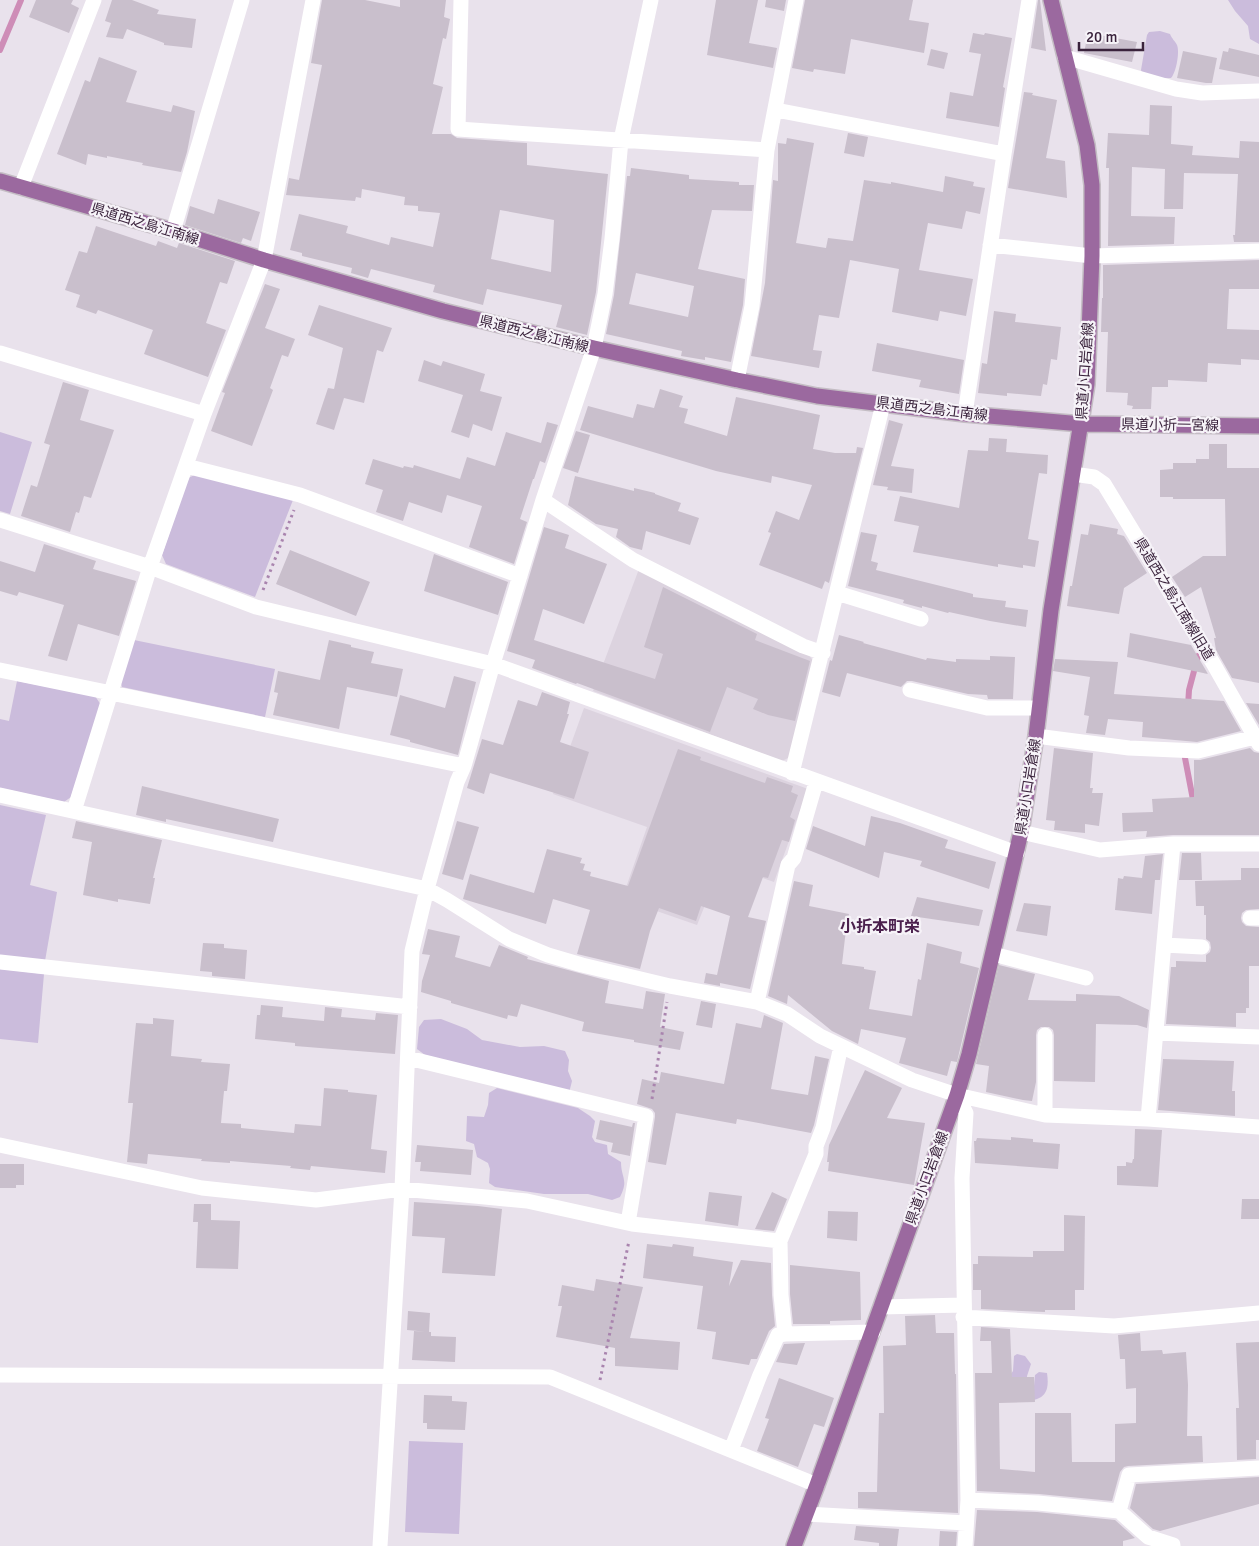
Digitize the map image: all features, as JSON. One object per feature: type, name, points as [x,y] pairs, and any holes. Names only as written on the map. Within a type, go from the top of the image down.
[{"type":"main road","name":"県道小口岩倉線","points":[[794,1546],[873,1332],[957,1095],[969,1054],[1021,832],[1036,736],[1051,610],[1087,384],[1092,256],[1092,186],[1087,145],[1051,0]]},
{"type":"main road","name":"県道西之島江南線","points":[[0,181],[443,311],[594,348],[817,396],[965,414],[1082,424]]},
{"type":"main road","name":"県道小折一宮線","points":[[1082,424],[1259,426]]},
{"type":"street","points":[[21,187],[94,0]]},
{"type":"street","points":[[172,231],[242,0]]},
{"type":"street","points":[[74,811],[150,567],[204,414],[264,260],[313,0]]},
{"type":"street","points":[[461,0],[458,129],[767,150]]},
{"type":"street","points":[[380,1546],[402,1189],[412,951],[426,889],[457,782],[464,766],[543,500],[594,348],[606,285],[621,140],[652,0]]},
{"type":"street","points":[[737,380],[752,306],[767,150],[796,0]]},
{"type":"street","points":[[965,414],[1029,0]]},
{"type":"street","points":[[1065,57],[1176,89],[1202,93],[1259,91]]},
{"type":"street","points":[[776,110],[1004,154]]},
{"type":"street","points":[[990,245],[1092,256],[1259,251]]},
{"type":"street","points":[[0,354],[204,414]]},
{"type":"street","points":[[792,773],[883,404]]},
{"type":"street","points":[[186,466],[300,496],[520,576]]},
{"type":"street","name":"県道西之島江南線旧道","points":[[1072,474],[1094,477],[1104,484],[1214,663],[1257,741]]},
{"type":"street","points":[[543,500],[633,560],[803,646],[823,652]]},
{"type":"street","points":[[0,520],[150,567],[256,607],[493,664],[1017,853]]},
{"type":"street","points":[[837,593],[921,618]]},
{"type":"street","points":[[0,670],[464,766]]},
{"type":"street","points":[[910,690],[987,708],[1039,708]]},
{"type":"street","points":[[1036,736],[1129,748],[1198,751],[1257,741]]},
{"type":"street","points":[[757,1002],[788,865],[794,858],[816,782]]},
{"type":"street","points":[[0,795],[426,889],[509,939],[548,955],[670,986],[757,1002],[787,1014],[820,1036],[912,1080],[957,1095],[1044,1115],[1259,1127]]},
{"type":"street","points":[[1021,832],[1100,850],[1173,844],[1259,844]]},
{"type":"street","points":[[1148,1120],[1173,844]]},
{"type":"street","points":[[1164,945],[1202,947]]},
{"type":"street","points":[[993,954],[1086,978]]},
{"type":"street","points":[[0,962],[410,1006]]},
{"type":"street","points":[[1156,1032],[1259,1037]]},
{"type":"street","points":[[1044,1115],[1045,1035]]},
{"type":"street","points":[[785,1334],[781,1294],[780,1241],[816,1154],[816,1146],[823,1128],[841,1046]]},
{"type":"street","points":[[408,1058],[646,1116],[630,1223]]},
{"type":"street","points":[[957,1095],[966,1113],[962,1178],[968,1500],[965,1546]]},
{"type":"street","points":[[0,1145],[202,1188],[316,1200],[402,1189],[527,1201],[630,1223],[780,1241]]},
{"type":"street","points":[[881,1307],[963,1311],[1114,1326],[1259,1313]]},
{"type":"street","points":[[731,1450],[760,1375],[778,1335],[873,1332]]},
{"type":"street","points":[[0,1375],[550,1377],[817,1485]]},
{"type":"street","points":[[1119,1511],[1129,1475],[1259,1468]]},
{"type":"street","points":[[968,1500],[1038,1503],[1119,1511],[1148,1536],[1173,1546]]},
{"type":"street","points":[[806,1514],[966,1523]]},
{"type":"path","points":[[256,607],[300,496]]},
{"type":"path","points":[[646,1116],[650,1112],[670,986]]},
{"type":"path","points":[[597,1396],[630,1223]]},
{"type":"shaded area","points":[[1228,0],[1259,0],[1259,44],[1250,39],[1248,26]]},
{"type":"shaded area","points":[[1160,31],[1170,34],[1178,48],[1176,67],[1171,78],[1160,78],[1142,73],[1141,70],[1147,35],[1149,32]]},
{"type":"shaded area","points":[[0,432],[32,442],[10,514],[0,511]]},
{"type":"shaded area","points":[[197,474],[293,500],[255,597],[166,564],[162,555],[188,478]]},
{"type":"shaded area","points":[[639,569],[807,653],[815,663],[790,757],[782,761],[593,691]]},
{"type":"shaded area","points":[[134,640],[275,669],[265,717],[122,687],[121,683]]},
{"type":"shaded area","points":[[17,681],[95,696],[101,705],[71,797],[64,802],[0,788],[0,719],[9,721]]},
{"type":"shaded area","points":[[584,708],[808,789],[774,882],[729,866],[709,895],[697,925],[622,899],[647,827],[553,794]]},
{"type":"shaded area","points":[[0,805],[46,815],[30,885],[57,892],[45,961],[0,956]]},
{"type":"shaded area","points":[[0,969],[44,974],[38,1043],[0,1039]]},
{"type":"shaded area","points":[[441,1019],[467,1029],[482,1040],[520,1047],[544,1046],[565,1051],[569,1060],[568,1071],[572,1081],[569,1093],[425,1055],[417,1049],[419,1027],[424,1020]]},
{"type":"shaded area","points":[[497,1088],[578,1108],[590,1116],[595,1121],[592,1137],[595,1142],[607,1145],[608,1154],[621,1162],[624,1187],[620,1197],[612,1200],[588,1194],[544,1194],[495,1187],[489,1183],[490,1169],[488,1163],[477,1157],[474,1144],[466,1141],[467,1116],[484,1117],[489,1093]]},
{"type":"shaded area","points":[[1017,1354],[1025,1356],[1031,1364],[1027,1376],[1027,1385],[1034,1386],[1035,1375],[1039,1372],[1047,1373],[1047,1388],[1041,1397],[1030,1401],[1015,1402],[1011,1374],[1014,1356]]},
{"type":"shaded area","points":[[409,1441],[463,1443],[459,1534],[405,1532]]},
{"type":"building","points":[[36,0],[73,0],[71,4],[79,8],[69,33],[29,17]]},
{"type":"building","points":[[112,0],[132,0],[159,10],[157,14],[196,19],[192,48],[164,45],[164,43],[127,29],[123,39],[106,37],[111,23],[105,21]]},
{"type":"building","points":[[322,0],[365,0],[400,7],[400,0],[446,0],[444,17],[450,19],[446,39],[443,38],[433,84],[443,87],[432,134],[451,134],[457,138],[527,143],[527,165],[608,174],[596,292],[587,335],[556,327],[562,305],[487,289],[483,305],[433,292],[435,285],[371,269],[368,278],[351,273],[352,268],[302,256],[302,253],[290,250],[299,214],[348,226],[346,233],[389,245],[391,237],[433,247],[440,213],[418,211],[418,206],[404,205],[405,197],[362,189],[361,198],[356,197],[355,201],[286,195],[289,178],[299,180],[322,65],[311,63]],"holes":[[[500,210],[554,220],[551,272],[491,259]]]},
{"type":"building","points":[[716,0],[758,0],[749,43],[777,48],[773,68],[707,55]]},
{"type":"building","points":[[766,0],[786,0],[784,11],[765,7]]},
{"type":"building","points":[[805,0],[913,0],[909,20],[929,23],[924,53],[851,39],[845,74],[814,69],[813,72],[792,68]]},
{"type":"building","points":[[1038,0],[1040,0],[1046,51],[1031,48]]},
{"type":"building","points":[[973,33],[984,35],[985,33],[1012,38],[1003,87],[1005,88],[999,127],[946,118],[950,92],[973,96],[981,54],[969,52]]},
{"type":"building","points":[[1088,33],[1137,42],[1132,62],[1084,53]]},
{"type":"building","points":[[1229,48],[1259,55],[1259,77],[1219,69],[1223,51],[1228,52]]},
{"type":"building","points":[[931,49],[948,53],[944,69],[927,65]]},
{"type":"building","points":[[1183,51],[1217,58],[1212,83],[1177,78]]},
{"type":"building","points":[[99,57],[137,71],[126,102],[171,112],[173,105],[195,111],[181,172],[107,156],[107,158],[88,154],[86,165],[57,154],[85,80],[90,82]]},
{"type":"building","points":[[1024,92],[1057,100],[1046,158],[1065,161],[1067,198],[1008,188]]},
{"type":"building","points":[[1150,105],[1172,106],[1171,144],[1193,146],[1192,155],[1239,158],[1240,141],[1259,142],[1259,242],[1234,242],[1238,174],[1184,173],[1183,209],[1164,209],[1165,169],[1132,167],[1131,216],[1175,217],[1174,244],[1108,246],[1109,168],[1106,168],[1108,133],[1149,135]]},
{"type":"building","points":[[848,133],[868,137],[864,157],[844,153]]},
{"type":"building","points":[[787,138],[814,143],[796,243],[826,248],[828,238],[853,241],[864,180],[891,184],[891,182],[943,192],[945,176],[974,182],[973,186],[985,188],[980,214],[966,211],[962,229],[928,223],[919,270],[973,279],[966,316],[940,311],[938,321],[892,312],[899,269],[850,260],[839,318],[819,315],[813,350],[822,351],[819,368],[751,356],[765,283],[773,180],[778,181],[778,143],[786,144]]},
{"type":"building","points":[[631,168],[689,175],[689,179],[739,182],[739,185],[754,185],[752,211],[712,210],[698,269],[745,279],[743,305],[731,362],[705,357],[705,360],[681,356],[682,351],[606,334],[614,295],[627,176],[630,176]],"holes":[[[636,273],[694,286],[688,317],[629,304]]]},
{"type":"building","points":[[218,199],[260,212],[251,241],[243,238],[241,243],[185,225],[190,206],[214,214]]},
{"type":"building","points":[[96,226],[156,246],[158,241],[177,248],[179,243],[235,261],[227,284],[220,282],[206,323],[226,330],[208,377],[144,354],[153,330],[98,310],[96,314],[76,307],[80,295],[65,290],[79,251],[87,253]]},
{"type":"building","points":[[1259,260],[1259,289],[1229,289],[1227,329],[1259,330],[1259,360],[1241,359],[1241,365],[1208,363],[1207,382],[1168,380],[1168,387],[1152,387],[1151,409],[1132,409],[1133,406],[1127,405],[1128,393],[1106,392],[1108,332],[1101,332],[1103,265]]},
{"type":"building","points":[[265,284],[280,289],[265,328],[295,339],[288,357],[282,355],[270,388],[273,390],[252,446],[211,431],[225,393],[222,392]]},
{"type":"building","points":[[319,305],[392,328],[383,352],[377,350],[364,403],[344,398],[334,430],[316,424],[328,388],[334,389],[343,348],[308,335]]},
{"type":"building","points":[[994,311],[1016,314],[1015,322],[1061,327],[1057,360],[1051,359],[1047,385],[1043,384],[1041,396],[1007,393],[1007,396],[978,393],[982,363],[987,364]]},
{"type":"building","points":[[877,343],[964,360],[959,394],[919,387],[921,380],[872,371]]},
{"type":"building","points":[[424,360],[441,366],[443,361],[485,374],[480,391],[502,397],[492,431],[473,424],[469,438],[451,432],[463,395],[418,381]]},
{"type":"building","points":[[63,382],[89,390],[80,420],[114,430],[91,498],[84,496],[79,513],[76,512],[70,532],[21,516],[31,485],[37,487],[50,445],[44,443]]},
{"type":"building","points":[[660,389],[683,396],[679,407],[688,409],[684,423],[727,436],[736,397],[820,415],[813,449],[835,453],[856,453],[857,447],[863,448],[829,583],[825,581],[822,589],[759,565],[771,533],[768,532],[776,511],[799,520],[812,485],[772,476],[771,483],[716,471],[580,430],[588,406],[633,418],[637,404],[654,408]]},
{"type":"building","points":[[889,420],[903,424],[891,466],[914,469],[912,493],[887,490],[888,487],[873,485]]},
{"type":"building","points":[[547,422],[558,425],[545,463],[540,461],[520,519],[527,522],[514,564],[469,547],[482,506],[447,495],[442,513],[409,502],[403,521],[376,512],[383,490],[365,484],[373,459],[403,468],[404,466],[413,468],[414,465],[460,479],[467,457],[495,466],[506,432],[541,443]]},
{"type":"building","points":[[576,431],[590,435],[578,473],[563,468]]},
{"type":"building","points":[[989,438],[1007,439],[1006,452],[1048,455],[1047,474],[1039,473],[1028,539],[1039,541],[1035,567],[1023,565],[1023,568],[998,564],[998,567],[913,552],[919,526],[894,521],[900,496],[959,508],[968,450],[988,451]]},
{"type":"building","points":[[1209,444],[1227,444],[1227,468],[1259,468],[1259,683],[1232,678],[1216,650],[1214,638],[1216,638],[1201,587],[1185,597],[1172,577],[1203,556],[1226,556],[1225,499],[1173,499],[1173,497],[1160,497],[1160,470],[1173,469],[1173,463],[1196,463],[1196,459],[1209,459]]},
{"type":"building","points":[[575,476],[634,491],[634,488],[655,493],[681,503],[678,511],[699,518],[690,545],[646,531],[642,550],[630,547],[616,537],[618,529],[596,524],[568,505]]},
{"type":"building","points":[[1090,524],[1118,529],[1117,534],[1124,536],[1147,573],[1124,588],[1119,614],[1067,606],[1081,534],[1088,535]]},
{"type":"building","points":[[544,527],[569,535],[565,548],[607,564],[584,624],[543,609],[534,640],[655,679],[663,654],[644,647],[663,587],[757,634],[755,640],[810,661],[795,721],[768,715],[753,709],[758,699],[727,687],[710,732],[532,668],[535,660],[507,651]]},
{"type":"building","points":[[861,532],[877,535],[871,561],[878,563],[876,570],[973,594],[973,597],[1006,601],[1005,607],[1028,610],[1026,627],[948,613],[922,606],[922,608],[903,603],[904,600],[848,586]]},
{"type":"building","points":[[44,544],[96,561],[93,569],[136,581],[119,636],[78,624],[67,661],[48,656],[64,605],[19,592],[17,596],[0,591],[0,561],[35,572]]},
{"type":"building","points":[[290,550],[370,582],[356,616],[276,584]]},
{"type":"building","points":[[434,554],[508,582],[498,615],[424,591]]},
{"type":"building","points":[[1130,633],[1191,645],[1208,674],[1127,657]]},
{"type":"building","points":[[839,635],[926,660],[927,658],[956,662],[956,659],[990,660],[990,656],[1015,657],[1013,699],[988,699],[987,695],[968,694],[912,681],[907,681],[901,687],[847,673],[840,697],[822,692]]},
{"type":"building","points":[[329,640],[374,652],[371,663],[403,669],[397,697],[347,687],[339,729],[273,715],[278,693],[274,692],[278,671],[320,680]]},
{"type":"building","points":[[1055,659],[1118,662],[1114,694],[1224,701],[1241,731],[1197,742],[1142,737],[1143,722],[1108,719],[1105,735],[1086,733],[1089,716],[1084,715],[1090,677],[1053,671]]},
{"type":"building","points":[[454,676],[476,682],[458,755],[390,735],[400,695],[445,708]]},
{"type":"building","points":[[542,692],[570,702],[567,714],[569,714],[560,742],[589,752],[574,799],[490,773],[484,794],[467,788],[482,739],[503,745],[518,700],[537,706]]},
{"type":"building","points":[[1246,703],[1259,704],[1259,725]]},
{"type":"building","points":[[1054,748],[1093,753],[1090,788],[1093,788],[1092,793],[1103,793],[1099,826],[1085,824],[1085,833],[1054,830],[1055,821],[1046,820]]},
{"type":"building","points":[[1250,748],[1254,752],[1259,753],[1259,835],[1173,835],[1146,837],[1147,831],[1123,832],[1122,813],[1153,812],[1152,799],[1194,797],[1194,760]]},
{"type":"building","points":[[678,749],[701,757],[700,760],[765,783],[767,777],[793,786],[791,792],[798,795],[790,817],[795,820],[789,842],[782,840],[768,878],[763,877],[748,917],[766,921],[750,989],[720,983],[720,986],[704,983],[706,973],[717,975],[730,916],[701,906],[696,921],[659,908],[650,931],[640,969],[577,954],[590,910],[553,899],[546,924],[463,899],[470,874],[534,893],[547,849],[582,858],[580,863],[585,864],[583,870],[591,872],[590,876],[628,886]]},
{"type":"building","points":[[142,786],[279,819],[273,842],[166,819],[166,822],[136,815]]},
{"type":"building","points":[[871,816],[900,823],[948,840],[945,848],[996,862],[989,889],[920,866],[922,861],[884,852],[879,878],[806,849],[813,826],[865,846]]},
{"type":"building","points":[[76,821],[162,840],[153,878],[155,878],[150,904],[118,899],[118,902],[83,895],[92,842],[72,838]]},
{"type":"building","points":[[457,821],[479,827],[463,880],[442,874]]},
{"type":"building","points":[[1182,853],[1201,853],[1202,880],[1179,880]]},
{"type":"building","points":[[1163,854],[1160,880],[1155,880],[1152,914],[1115,910],[1118,878],[1123,879],[1124,876],[1142,878],[1145,856]]},
{"type":"building","points":[[1241,868],[1259,868],[1259,909],[1246,910],[1242,913],[1241,918],[1246,926],[1259,927],[1259,966],[1249,966],[1249,1008],[1246,1008],[1246,1013],[1236,1013],[1236,1027],[1166,1024],[1171,967],[1176,967],[1176,961],[1206,962],[1206,955],[1210,952],[1211,948],[1210,942],[1206,939],[1204,906],[1196,906],[1195,881],[1241,880]]},
{"type":"building","points":[[794,881],[813,885],[809,906],[849,914],[842,964],[876,971],[869,1009],[912,1016],[918,979],[921,980],[927,943],[962,952],[960,963],[979,968],[957,1062],[951,1061],[947,1076],[899,1063],[906,1038],[861,1029],[858,1044],[832,1031],[788,995],[787,1004],[768,996]]},
{"type":"building","points":[[917,897],[983,910],[979,926],[911,916]]},
{"type":"building","points":[[1024,903],[1051,906],[1047,936],[1016,931]]},
{"type":"building","points":[[428,929],[460,936],[455,957],[490,967],[499,945],[528,957],[527,959],[609,981],[605,1003],[643,1009],[646,991],[665,994],[660,1027],[684,1032],[680,1050],[582,1031],[584,1022],[521,1004],[517,1017],[508,1015],[507,1019],[451,1003],[451,1001],[421,992],[422,981],[430,955],[422,954]]},
{"type":"building","points":[[203,943],[224,944],[224,948],[247,950],[245,979],[212,976],[212,972],[200,971]]},
{"type":"building","points":[[999,965],[1035,974],[1028,1000],[1076,1001],[1076,994],[1119,996],[1149,1010],[1147,1028],[1137,1025],[1096,1024],[1095,1082],[1054,1081],[1053,1030],[1049,1027],[1041,1027],[1037,1030],[1036,1035],[1036,1082],[1032,1101],[986,1092],[989,1066],[976,1064]]},
{"type":"building","points":[[701,1001],[716,1004],[712,1028],[696,1025]]},
{"type":"building","points":[[261,1005],[283,1007],[282,1017],[324,1021],[325,1007],[342,1009],[341,1017],[375,1020],[376,1013],[398,1015],[395,1054],[295,1046],[295,1043],[255,1039],[257,1015],[260,1015]]},
{"type":"building","points":[[764,1015],[783,1023],[771,1089],[808,1095],[815,1056],[829,1059],[811,1133],[737,1119],[736,1124],[676,1113],[666,1165],[648,1162],[655,1113],[652,1109],[637,1104],[642,1079],[659,1083],[661,1072],[724,1084],[736,1023],[761,1028]]},
{"type":"building","points":[[153,1018],[174,1020],[171,1056],[202,1059],[201,1062],[230,1064],[227,1091],[224,1091],[221,1123],[241,1124],[241,1128],[294,1133],[295,1124],[321,1126],[324,1088],[377,1095],[371,1149],[387,1151],[385,1173],[311,1166],[310,1170],[290,1168],[291,1166],[230,1161],[230,1163],[201,1161],[202,1159],[148,1154],[147,1164],[127,1162],[133,1103],[128,1103],[136,1023],[153,1024]]},
{"type":"building","points":[[1163,1059],[1234,1061],[1232,1091],[1235,1091],[1235,1116],[1158,1110]]},
{"type":"building","points":[[865,1070],[902,1088],[887,1118],[925,1123],[914,1185],[828,1171],[829,1145]]},
{"type":"building","points":[[600,1120],[632,1127],[633,1123],[635,1123],[630,1156],[611,1152],[613,1143],[596,1139]]},
{"type":"building","points":[[1135,1129],[1162,1130],[1158,1187],[1117,1185],[1117,1166],[1126,1166],[1126,1162],[1132,1163],[1134,1159]]},
{"type":"building","points":[[1011,1137],[1033,1139],[1033,1142],[1060,1144],[1058,1169],[975,1163],[974,1141],[977,1138],[1011,1140]]},
{"type":"building","points":[[417,1145],[473,1150],[471,1175],[420,1171],[421,1162],[415,1162]]},
{"type":"building","points":[[0,1164],[24,1164],[24,1185],[16,1185],[16,1188],[0,1188]]},
{"type":"building","points":[[709,1192],[742,1196],[738,1226],[705,1221]]},
{"type":"building","points":[[772,1192],[787,1199],[774,1231],[755,1229]]},
{"type":"building","points":[[1242,1199],[1259,1199],[1259,1219],[1241,1219]]},
{"type":"building","points":[[414,1202],[502,1209],[495,1276],[442,1273],[445,1238],[412,1236]]},
{"type":"building","points":[[194,1204],[211,1204],[211,1220],[240,1221],[238,1269],[196,1268],[198,1222],[193,1222]]},
{"type":"building","points":[[828,1211],[858,1212],[857,1241],[827,1238]]},
{"type":"building","points":[[1064,1215],[1085,1216],[1084,1290],[1075,1290],[1075,1310],[1045,1310],[1045,1312],[981,1309],[981,1290],[973,1290],[973,1264],[978,1264],[978,1256],[1033,1257],[1033,1251],[1064,1251]]},
{"type":"building","points":[[647,1244],[672,1247],[673,1244],[694,1247],[693,1256],[733,1262],[729,1286],[741,1260],[771,1263],[775,1326],[769,1331],[757,1359],[751,1359],[749,1365],[712,1359],[716,1332],[697,1329],[703,1286],[643,1278]]},
{"type":"building","points":[[790,1265],[860,1272],[861,1320],[830,1321],[830,1324],[793,1324]]},
{"type":"building","points":[[596,1279],[643,1287],[630,1338],[680,1342],[678,1370],[615,1366],[615,1348],[556,1337],[562,1306],[558,1306],[562,1285],[594,1291]]},
{"type":"building","points":[[408,1311],[430,1313],[429,1332],[407,1330]]},
{"type":"building","points":[[935,1315],[936,1333],[954,1333],[958,1513],[858,1508],[858,1492],[877,1492],[879,1413],[884,1413],[883,1346],[906,1345],[905,1316]]},
{"type":"building","points":[[981,1327],[1010,1329],[1012,1377],[1034,1377],[1035,1402],[999,1403],[1000,1469],[1035,1472],[1035,1413],[1071,1413],[1072,1462],[1115,1462],[1115,1424],[1136,1423],[1136,1388],[1126,1389],[1125,1359],[1120,1359],[1118,1335],[1140,1333],[1141,1351],[1162,1350],[1163,1354],[1186,1352],[1188,1385],[1187,1436],[1202,1436],[1203,1462],[1124,1467],[1120,1472],[1112,1501],[1039,1494],[977,1491],[975,1373],[992,1373],[991,1341],[980,1341]]},
{"type":"building","points":[[414,1331],[431,1332],[431,1336],[456,1337],[455,1362],[412,1360]]},
{"type":"building","points":[[1259,1342],[1259,1440],[1256,1440],[1256,1459],[1237,1460],[1236,1408],[1239,1408],[1236,1343]]},
{"type":"building","points":[[805,1343],[797,1365],[776,1362],[784,1344]]},
{"type":"building","points":[[779,1378],[834,1398],[824,1427],[814,1424],[798,1467],[757,1451],[769,1419],[765,1418]]},
{"type":"building","points":[[424,1395],[452,1396],[452,1401],[467,1402],[465,1430],[427,1429],[427,1423],[423,1423]]},
{"type":"building","points":[[1259,1477],[1259,1504],[1160,1531],[1153,1529],[1130,1508],[1136,1484]]},
{"type":"building","points":[[977,1510],[1037,1512],[1115,1520],[1135,1538],[1123,1541],[1123,1546],[974,1546]]},
{"type":"building","points":[[856,1526],[899,1529],[897,1546],[879,1546],[879,1543],[854,1540]]},
{"type":"building","points":[[940,1531],[957,1532],[956,1546],[939,1546]]},
{"type":"waterway","points":[[0,50],[21,0]]},
{"type":"waterway","points":[[1188,706],[1189,690],[1198,656]]},
{"type":"waterway","points":[[1185,758],[1194,805]]},
{"type":"district","name":"小折本町栄","points":[[880,927]]}]
